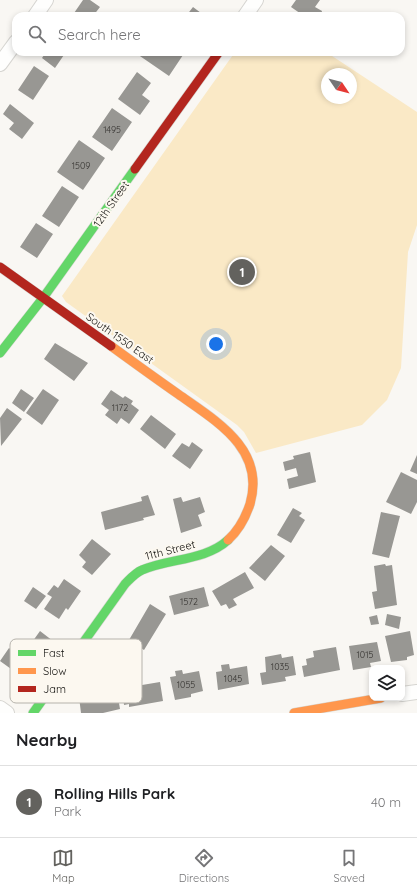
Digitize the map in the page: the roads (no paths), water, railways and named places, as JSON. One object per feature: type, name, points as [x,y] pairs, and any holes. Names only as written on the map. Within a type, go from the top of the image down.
[{"type":"street","points":[[38,12],[46,0]]},
{"type":"street","points":[[248,12],[256,0]]},
{"type":"street","points":[[0,64],[12,48]]},
{"type":"street","name":"12th Street","points":[[0,353],[44,298],[216,56]]},
{"type":"street","name":"South 1550 East","points":[[0,268],[226,428]]},
{"type":"street","name":"11th Street","points":[[86,639],[125,584],[143,569],[204,554],[223,545],[238,530],[250,508],[253,488],[250,467],[241,445],[226,428]]},
{"type":"street","points":[[405,694],[417,692]]},
{"type":"street","points":[[294,713],[369,700]]},
{"type":"street","name":"11th Street","points":[[33,713],[40,703]]},
{"type":"street","points":[[0,708],[7,713]]},
{"type":"place","name":"Rolling Hills Park","points":[[242,272]]}]
